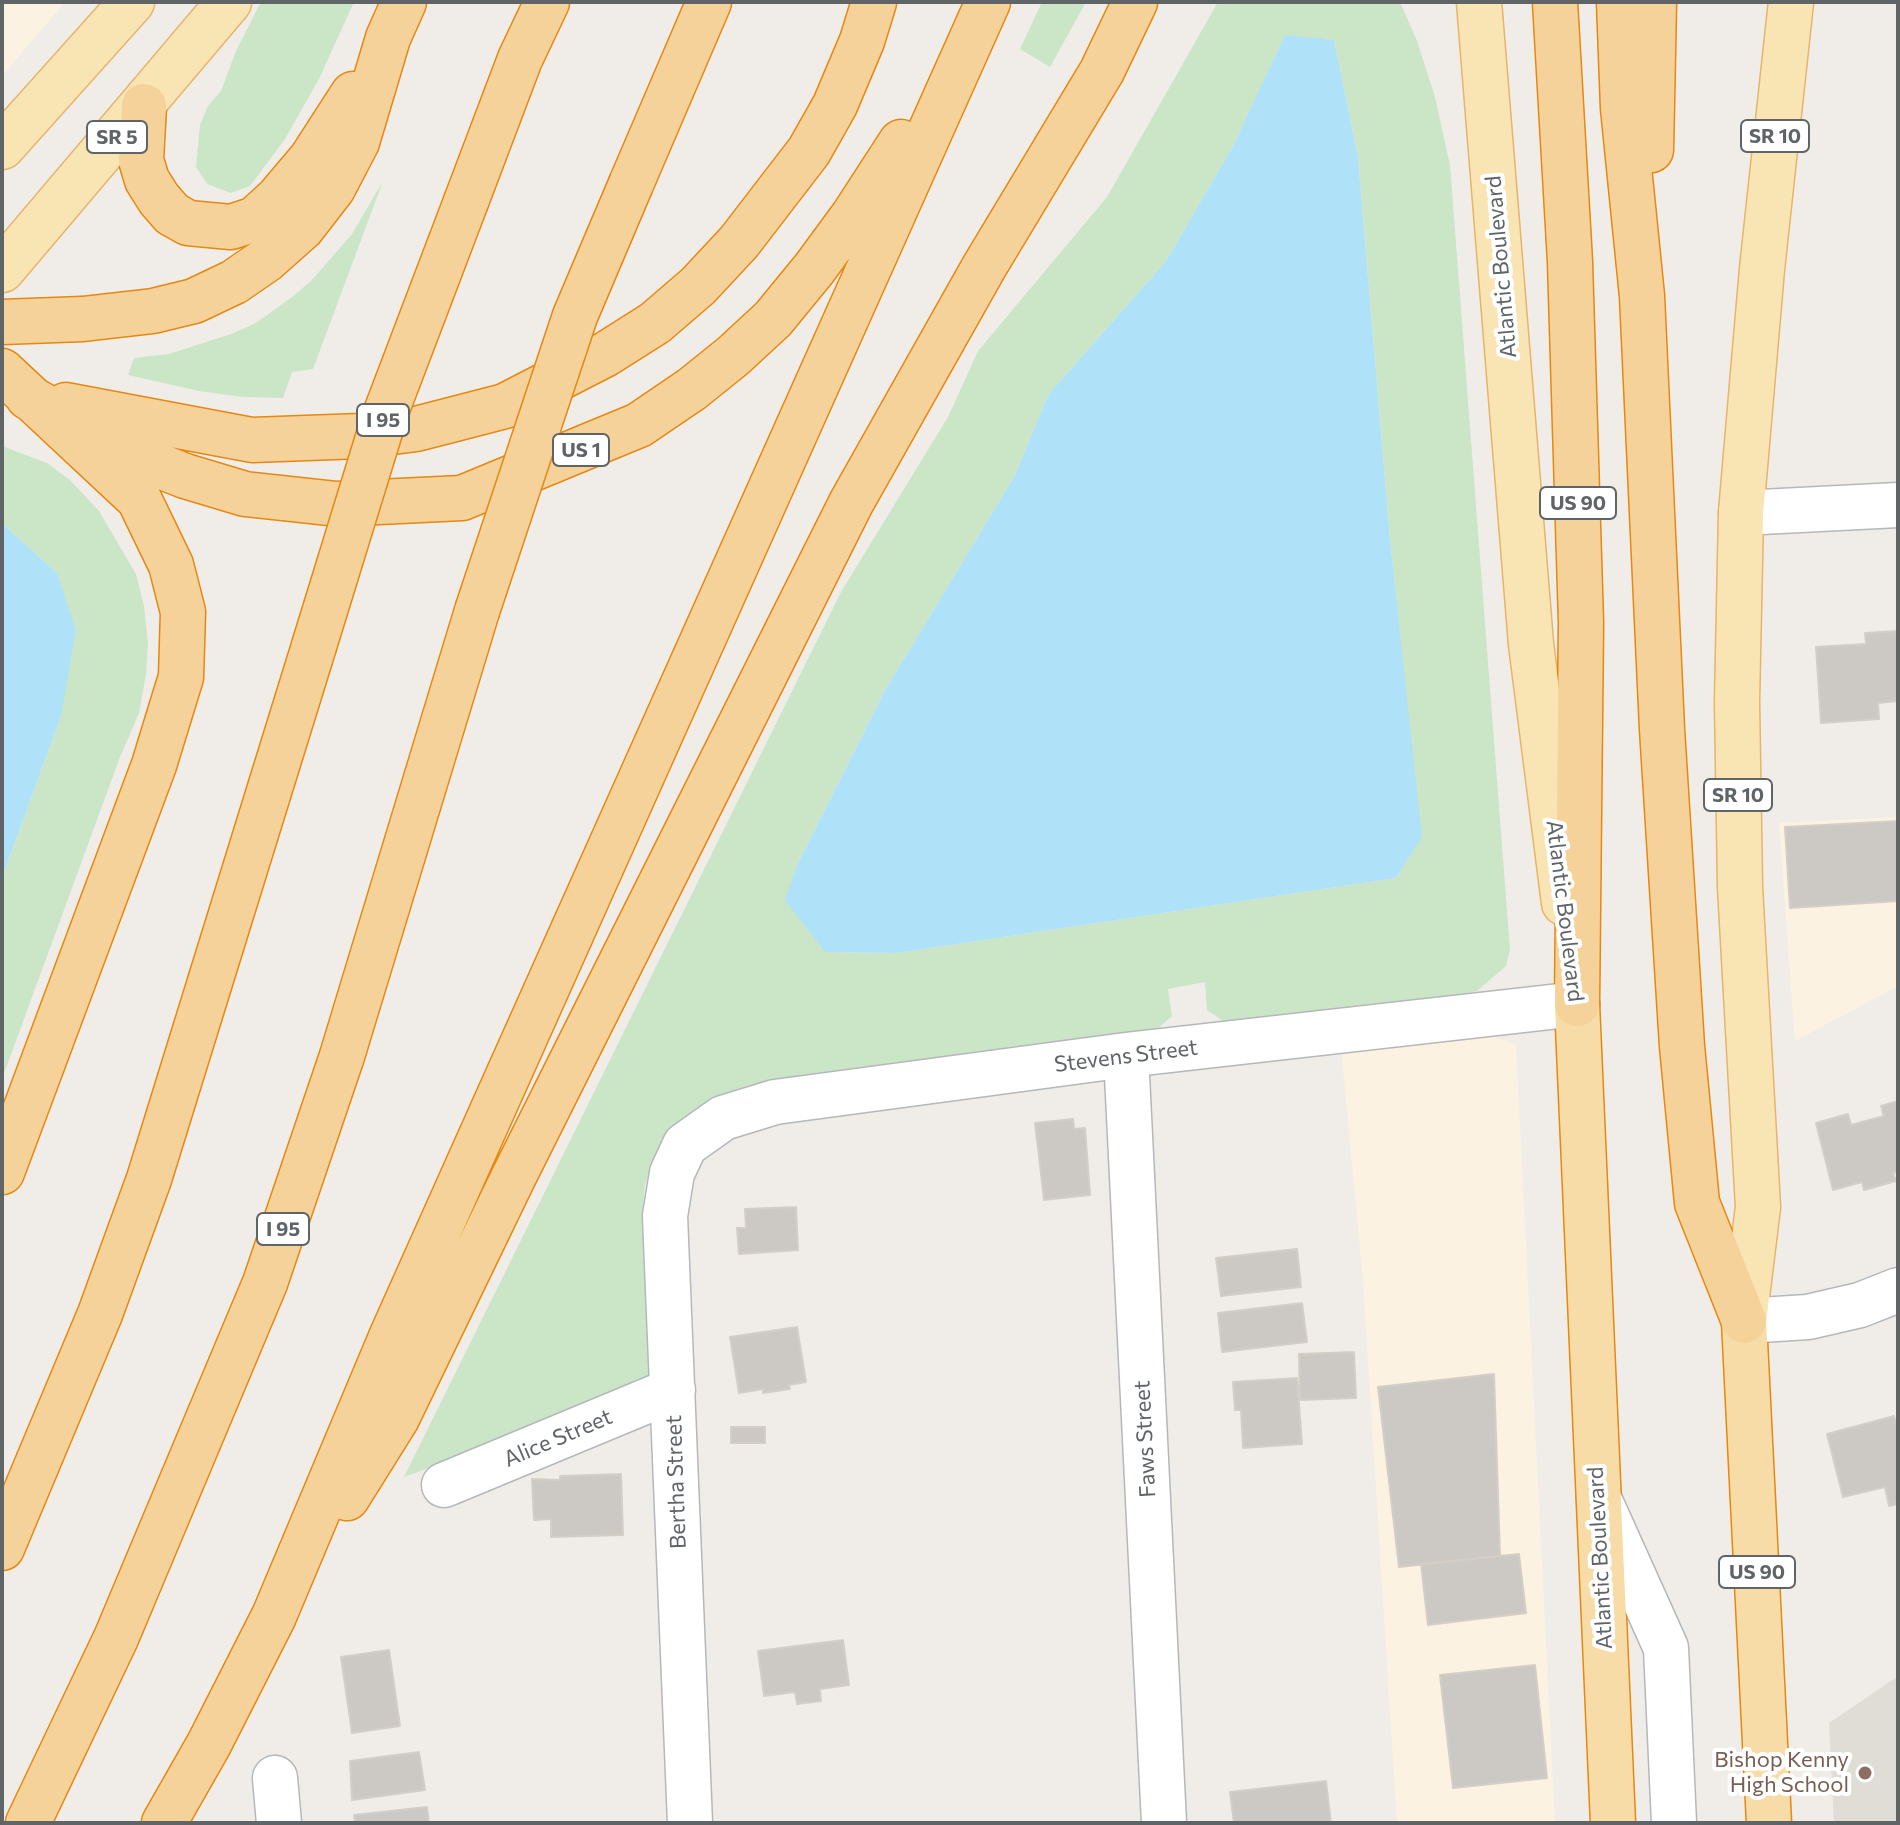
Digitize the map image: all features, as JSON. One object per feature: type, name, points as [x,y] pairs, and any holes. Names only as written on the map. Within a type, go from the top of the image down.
[{"type":"highway","name":"I 95","points":[[2,1548],[100,1314],[149,1179],[386,412],[520,59],[547,2]]},
{"type":"highway","name":"I 95","points":[[28,1823],[116,1638],[265,1283],[342,1056],[477,611],[575,316],[709,2]]},
{"type":"highway","points":[[15,384],[252,440],[361,436],[416,429],[505,406],[606,354],[655,323],[698,286],[739,242],[809,151],[835,105],[862,41],[874,2]]},
{"type":"highway","points":[[274,1616],[397,1418],[520,1164],[851,503],[984,267],[1102,71],[1135,2]]},
{"type":"highway","points":[[1102,71],[1155,2]]},
{"type":"highway","name":"US 90","points":[[1555,2],[1570,262],[1581,623],[1577,1004]]},
{"type":"highway","points":[[1619,2],[1623,108],[1642,296]]},
{"type":"highway","name":"US 90","points":[[1654,2],[1653,108],[1642,296],[1662,729],[1682,1046],[1697,1203],[1744,1321],[1769,1823]]},
{"type":"highway","points":[[164,1823],[209,1744],[274,1616],[392,1335],[981,17]]},
{"type":"highway","name":"US 1","points":[[15,384],[129,454],[185,476],[245,494],[337,504],[462,498],[639,425],[692,389],[773,319],[853,216],[981,17]]},
{"type":"highway","points":[[144,106],[141,160],[147,180],[172,214],[188,223],[231,227],[255,219],[303,169],[396,20]]},
{"type":"highway","points":[[2,322],[83,319],[153,311],[194,301],[234,282],[266,260],[302,228],[333,188],[357,142],[396,20]]},
{"type":"highway","points":[[2,1172],[154,765],[181,677],[183,612],[171,565],[139,499],[15,384]]},
{"type":"highway","name":"Atlantic Boulevard","points":[[1577,1004],[1613,1823]]},
{"type":"main road","points":[[2,147],[132,2]]},
{"type":"main road","name":"SR 5","points":[[2,270],[229,2]]},
{"type":"main road","name":"Atlantic Boulevard","points":[[1479,2],[1531,644],[1577,1004]]},
{"type":"main road","name":"SR 10","points":[[1744,1321],[1758,1207],[1740,887],[1737,702],[1741,513],[1759,300],[1791,2]]},
{"type":"street","points":[[1741,513],[1898,505]]},
{"type":"street","name":"Stevens Street","points":[[685,1145],[723,1118],[775,1102],[1126,1055],[1577,1004]]},
{"type":"street","name":"Faws Street","points":[[1126,1055],[1164,1823]]},
{"type":"street","name":"Bertha Street","points":[[685,1145],[672,1173],[665,1216],[690,1823]]},
{"type":"street","points":[[1744,1321],[1808,1317],[1860,1305],[1898,1290]]},
{"type":"street","name":"Alice Street","points":[[444,1485],[673,1390]]},
{"type":"street","points":[[1597,1493],[1666,1648],[1674,1823]]},
{"type":"street","points":[[275,1778],[279,1823]]},
{"type":"shaded area","points":[[2,2],[65,2],[2,76]]},
{"type":"shaded area","points":[[1898,817],[1898,986],[1795,1041],[1779,823]]},
{"type":"shaded area","points":[[1494,1036],[1516,1045],[1555,1823],[1397,1823],[1363,1281],[1341,1048]]},
{"type":"shaded area","name":"Bishop Kenny High School","points":[[1898,1676],[1898,1823],[1834,1823],[1829,1723]]},
{"type":"green space","points":[[261,2],[354,2],[319,79],[285,139],[250,186],[231,193],[207,184],[196,167],[200,125],[208,106],[221,91],[236,51]]},
{"type":"green space","points":[[1042,2],[1086,2],[1050,67],[1020,49]]},
{"type":"green space","points":[[1218,2],[1400,2],[1417,41],[1435,97],[1450,165],[1510,950],[1506,966],[1477,991],[1468,993],[1226,1023],[1207,1010],[1205,982],[1168,989],[1172,1016],[1155,1031],[735,1092],[695,1109],[675,1126],[659,1147],[645,1184],[642,1217],[648,1319],[658,1385],[404,1477],[841,592],[948,417],[978,351],[1107,197]],"holes":[[[1285,36],[1334,40],[1358,157],[1390,539],[1421,837],[1396,878],[897,953],[825,952],[797,865],[884,692],[1015,475],[1048,395],[1166,261],[1233,146]]]},
{"type":"green space","points":[[383,181],[313,369],[292,372],[283,398],[199,391],[128,375],[134,358],[169,354],[231,334],[256,323],[292,297],[311,281],[352,234]]},
{"type":"green space","points":[[2,446],[47,463],[70,480],[99,511],[136,574],[144,606],[148,644],[139,713],[2,1079],[2,878],[61,716],[57,573],[2,523]]},
{"type":"water","points":[[1285,35],[1334,40],[1358,157],[1390,539],[1422,837],[1396,878],[897,953],[825,952],[785,900],[797,865],[884,692],[1015,475],[1048,395],[1166,261],[1233,146]]},
{"type":"water","points":[[2,523],[57,573],[76,630],[61,716],[2,878]]},
{"type":"building","points":[[1898,631],[1898,701],[1878,703],[1879,719],[1821,723],[1816,647],[1866,644],[1865,633]]},
{"type":"building","points":[[1898,821],[1898,901],[1790,908],[1785,827]]},
{"type":"building","points":[[1898,1101],[1898,1172],[1893,1173],[1896,1181],[1864,1190],[1862,1182],[1833,1190],[1816,1123],[1848,1114],[1851,1125],[1884,1116],[1881,1106]]},
{"type":"building","points":[[1073,1119],[1074,1129],[1085,1128],[1090,1195],[1044,1200],[1035,1123]]},
{"type":"building","points":[[796,1207],[798,1250],[739,1254],[737,1228],[746,1228],[745,1209]]},
{"type":"building","points":[[1297,1249],[1301,1287],[1221,1296],[1216,1258]]},
{"type":"building","points":[[1302,1303],[1307,1342],[1222,1352],[1218,1313]]},
{"type":"building","points":[[797,1327],[806,1382],[789,1385],[790,1389],[739,1393],[730,1337]]},
{"type":"building","points":[[1354,1352],[1356,1398],[1300,1400],[1299,1354]]},
{"type":"building","points":[[1494,1374],[1500,1556],[1399,1567],[1378,1387]]},
{"type":"building","points":[[1297,1378],[1302,1444],[1243,1448],[1241,1410],[1235,1410],[1233,1382]]},
{"type":"building","points":[[1894,1416],[1898,1432],[1898,1504],[1889,1506],[1885,1487],[1843,1497],[1827,1434]]},
{"type":"building","points":[[731,1427],[765,1427],[765,1443],[731,1443]]},
{"type":"building","points":[[621,1474],[623,1535],[551,1537],[551,1519],[534,1520],[532,1479],[560,1480],[560,1476]]},
{"type":"building","points":[[1519,1554],[1526,1613],[1428,1625],[1421,1564]]},
{"type":"building","points":[[843,1640],[849,1685],[820,1689],[821,1701],[797,1704],[795,1692],[764,1696],[758,1651]]},
{"type":"building","points":[[389,1650],[400,1726],[352,1733],[341,1657]]},
{"type":"building","points":[[1535,1665],[1547,1778],[1453,1788],[1440,1675]]},
{"type":"building","points":[[419,1752],[425,1790],[352,1800],[350,1761]]},
{"type":"building","points":[[1326,1781],[1331,1823],[1234,1823],[1230,1792]]},
{"type":"building","points":[[427,1807],[429,1823],[355,1823],[354,1815]]},
{"type":"place","name":"Bishop Kenny High School","points":[[1865,1773]]}]
